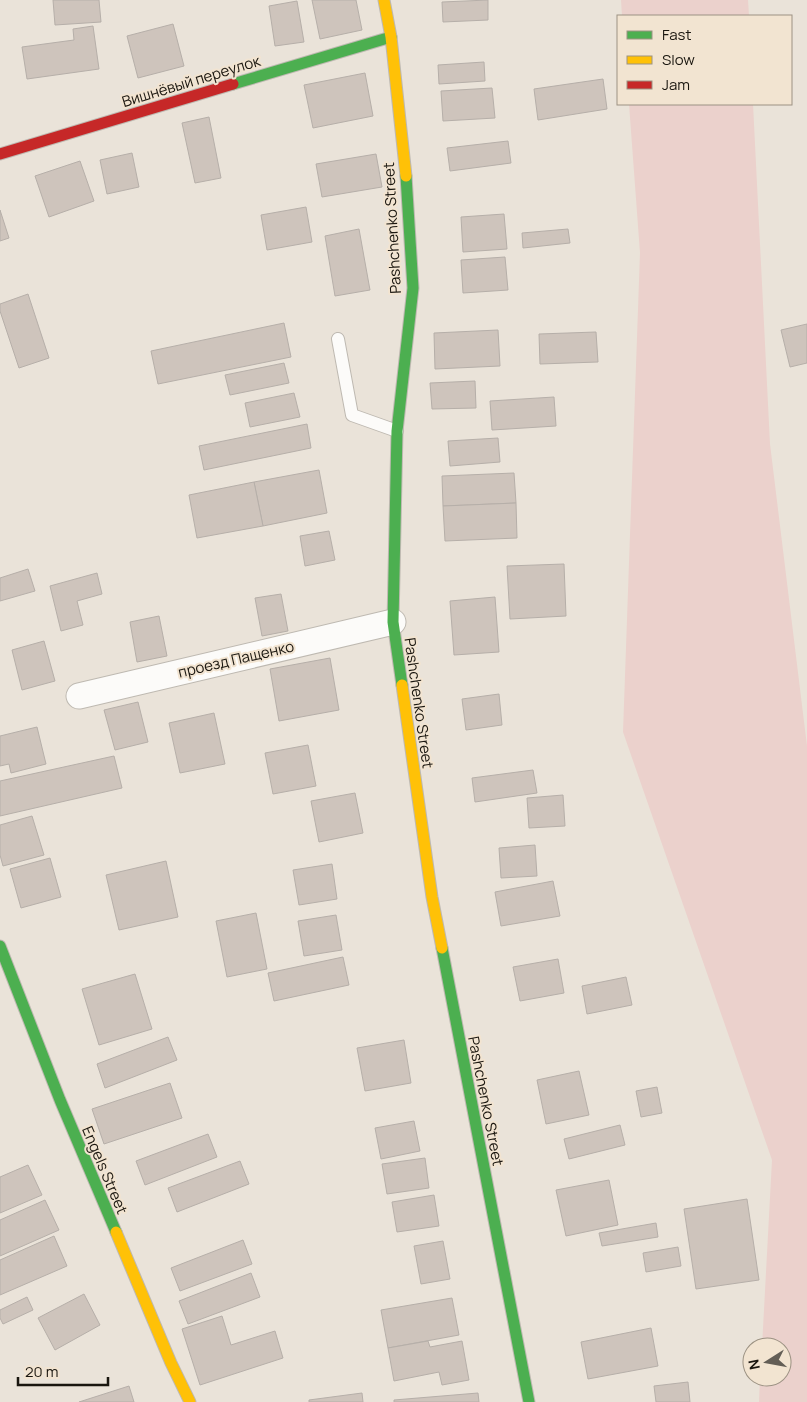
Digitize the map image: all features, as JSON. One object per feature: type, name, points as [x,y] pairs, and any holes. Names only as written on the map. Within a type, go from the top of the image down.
[{"type":"street","name":"Pashchenko Street","points":[[384,0],[392,37],[406,180],[413,288],[397,431],[393,622],[432,897],[529,1402]]},
{"type":"street","name":"Вишнёвый переулок","points":[[0,150],[392,37]]},
{"type":"street","name":"проезд Пащенко","points":[[79,696],[393,622]]},
{"type":"street","name":"Engels Street","points":[[0,946],[60,1100],[171,1363],[190,1402]]},
{"type":"lane","points":[[338,339],[352,416],[397,431]]},
{"type":"shaded area","points":[[621,0],[748,0],[749,15],[622,15]]},
{"type":"shaded area","points":[[629,105],[753,105],[770,444],[807,746],[807,1402],[759,1402],[760,1387],[792,1387],[792,1337],[763,1337],[772,1160],[623,732],[640,253]]},
{"type":"building","points":[[53,0],[99,0],[101,22],[55,25]]},
{"type":"building","points":[[312,0],[356,0],[362,30],[320,39]]},
{"type":"building","points":[[488,0],[488,20],[443,22],[442,2]]},
{"type":"building","points":[[297,1],[304,42],[275,46],[269,6]]},
{"type":"building","points":[[173,24],[184,66],[138,78],[127,36]]},
{"type":"building","points":[[93,26],[99,69],[27,79],[22,47],[74,40],[73,29]]},
{"type":"building","points":[[484,62],[485,81],[439,84],[438,65]]},
{"type":"building","points":[[365,73],[373,116],[313,128],[304,85]]},
{"type":"building","points":[[603,79],[607,109],[538,120],[534,89]]},
{"type":"building","points":[[492,88],[495,118],[443,121],[441,91]]},
{"type":"building","points":[[209,117],[221,178],[195,183],[182,123]]},
{"type":"building","points":[[508,141],[511,163],[450,171],[447,148]]},
{"type":"building","points":[[132,153],[139,187],[107,194],[100,160]]},
{"type":"building","points":[[376,154],[382,187],[322,197],[316,164]]},
{"type":"building","points":[[80,161],[94,201],[49,217],[35,176]]},
{"type":"building","points":[[306,207],[312,242],[267,250],[261,215]]},
{"type":"building","points":[[0,210],[9,238],[0,241]]},
{"type":"building","points":[[504,214],[507,249],[463,252],[461,217]]},
{"type":"building","points":[[359,229],[370,290],[335,296],[325,236]]},
{"type":"building","points":[[568,229],[570,243],[523,248],[522,233]]},
{"type":"building","points":[[505,257],[508,290],[463,293],[461,260]]},
{"type":"building","points":[[28,294],[49,358],[19,368],[0,311],[0,304]]},
{"type":"building","points":[[284,323],[291,357],[158,384],[151,351]]},
{"type":"building","points":[[807,324],[807,363],[790,367],[781,330]]},
{"type":"building","points":[[498,330],[500,366],[435,369],[434,333]]},
{"type":"building","points":[[596,332],[598,362],[540,364],[539,334]]},
{"type":"building","points":[[284,363],[289,383],[230,395],[225,375]]},
{"type":"building","points":[[475,381],[476,408],[432,409],[430,383]]},
{"type":"building","points":[[294,393],[300,417],[250,427],[245,403]]},
{"type":"building","points":[[554,397],[556,426],[492,430],[490,401]]},
{"type":"building","points":[[307,424],[311,448],[204,470],[199,446]]},
{"type":"building","points":[[498,438],[500,462],[450,466],[448,441]]},
{"type":"building","points":[[319,470],[327,513],[263,526],[254,482]]},
{"type":"building","points":[[514,473],[516,503],[443,506],[442,476]]},
{"type":"building","points":[[254,482],[263,526],[197,538],[189,495]]},
{"type":"building","points":[[516,503],[517,538],[445,541],[443,506]]},
{"type":"building","points":[[329,531],[335,560],[305,566],[300,536]]},
{"type":"building","points":[[564,564],[566,616],[510,619],[507,566]]},
{"type":"building","points":[[28,569],[35,591],[0,601],[0,578]]},
{"type":"building","points":[[97,573],[102,594],[77,601],[83,625],[61,631],[50,586]]},
{"type":"building","points":[[281,594],[288,631],[262,636],[255,598]]},
{"type":"building","points":[[495,597],[499,652],[454,655],[450,601]]},
{"type":"building","points":[[159,616],[167,656],[137,662],[130,622]]},
{"type":"building","points":[[44,641],[55,681],[22,690],[12,650]]},
{"type":"building","points":[[330,658],[339,710],[279,721],[270,669]]},
{"type":"building","points":[[499,694],[502,725],[466,730],[462,699]]},
{"type":"building","points":[[138,702],[148,742],[115,750],[104,710]]},
{"type":"building","points":[[214,713],[225,764],[180,773],[169,723]]},
{"type":"building","points":[[37,727],[46,764],[11,773],[9,764],[0,766],[0,736]]},
{"type":"building","points":[[308,745],[316,786],[273,794],[265,753]]},
{"type":"building","points":[[114,756],[122,788],[0,816],[0,781]]},
{"type":"building","points":[[533,770],[537,793],[475,802],[472,778]]},
{"type":"building","points":[[355,793],[363,833],[319,842],[311,801]]},
{"type":"building","points":[[563,795],[565,826],[529,828],[527,798]]},
{"type":"building","points":[[32,816],[44,855],[3,866],[0,855],[0,825]]},
{"type":"building","points":[[535,845],[537,876],[501,878],[499,848]]},
{"type":"building","points":[[50,858],[61,897],[21,908],[10,869]]},
{"type":"building","points":[[166,861],[178,917],[119,930],[106,875]]},
{"type":"building","points":[[332,864],[337,899],[299,905],[293,870]]},
{"type":"building","points":[[553,881],[560,916],[501,926],[495,892]]},
{"type":"building","points":[[256,913],[267,969],[227,977],[216,921]]},
{"type":"building","points":[[336,915],[342,950],[304,956],[298,921]]},
{"type":"building","points":[[343,957],[349,985],[274,1001],[268,973]]},
{"type":"building","points":[[558,959],[564,993],[520,1001],[513,967]]},
{"type":"building","points":[[135,974],[152,1029],[99,1045],[82,989]]},
{"type":"building","points":[[626,977],[632,1005],[587,1014],[582,986]]},
{"type":"building","points":[[168,1037],[177,1060],[105,1088],[97,1064]]},
{"type":"building","points":[[404,1040],[411,1083],[365,1091],[357,1048]]},
{"type":"building","points":[[579,1071],[589,1115],[546,1124],[537,1080]]},
{"type":"building","points":[[170,1083],[182,1118],[104,1144],[92,1109]]},
{"type":"building","points":[[657,1087],[662,1113],[641,1117],[636,1091]]},
{"type":"building","points":[[414,1121],[420,1151],[381,1159],[375,1128]]},
{"type":"building","points":[[620,1125],[625,1145],[569,1159],[564,1139]]},
{"type":"building","points":[[208,1134],[217,1157],[145,1185],[136,1161]]},
{"type":"building","points":[[425,1158],[429,1188],[387,1194],[382,1164]]},
{"type":"building","points":[[240,1161],[249,1184],[177,1212],[168,1188]]},
{"type":"building","points":[[28,1165],[42,1195],[0,1213],[0,1177]]},
{"type":"building","points":[[609,1180],[618,1225],[566,1236],[556,1190]]},
{"type":"building","points":[[434,1195],[439,1226],[397,1232],[392,1202]]},
{"type":"building","points":[[747,1199],[759,1280],[696,1289],[684,1209]]},
{"type":"building","points":[[45,1200],[59,1230],[0,1256],[0,1220]]},
{"type":"building","points":[[656,1223],[658,1237],[602,1246],[599,1233]]},
{"type":"building","points":[[54,1236],[67,1266],[0,1295],[0,1260]]},
{"type":"building","points":[[243,1240],[252,1264],[180,1291],[171,1268]]},
{"type":"building","points":[[443,1241],[450,1279],[421,1284],[414,1246]]},
{"type":"building","points":[[678,1247],[681,1266],[646,1272],[643,1253]]},
{"type":"building","points":[[251,1273],[260,1297],[188,1324],[179,1301]]},
{"type":"building","points":[[84,1294],[100,1325],[55,1350],[38,1318]]},
{"type":"building","points":[[27,1297],[33,1310],[3,1324],[0,1318],[0,1310]]},
{"type":"building","points":[[452,1298],[459,1335],[388,1348],[381,1310]]},
{"type":"building","points":[[222,1316],[231,1345],[275,1331],[283,1358],[200,1385],[182,1329]]},
{"type":"building","points":[[651,1328],[658,1366],[588,1379],[581,1342]]},
{"type":"building","points":[[428,1341],[430,1347],[462,1341],[469,1380],[442,1385],[439,1372],[394,1381],[388,1348]]},
{"type":"building","points":[[688,1382],[690,1402],[656,1402],[654,1386]]},
{"type":"building","points":[[129,1386],[134,1402],[79,1402]]},
{"type":"building","points":[[362,1393],[363,1402],[309,1402],[309,1400]]},
{"type":"building","points":[[478,1393],[479,1402],[394,1402],[394,1400]]},
{"type":"traffic: fast","points":[[233,84],[391,37]]},
{"type":"traffic: fast","points":[[402,685],[393,622],[397,431],[413,288],[406,176]]},
{"type":"traffic: fast","points":[[0,946],[60,1100],[116,1232]]},
{"type":"traffic: fast","points":[[442,948],[529,1402]]},
{"type":"traffic: slow","points":[[384,0],[391,37],[406,176]]},
{"type":"traffic: slow","points":[[402,685],[432,897],[442,948]]},
{"type":"traffic: slow","points":[[116,1232],[171,1363],[190,1402]]},
{"type":"traffic: jam","points":[[0,154],[233,84]]}]
